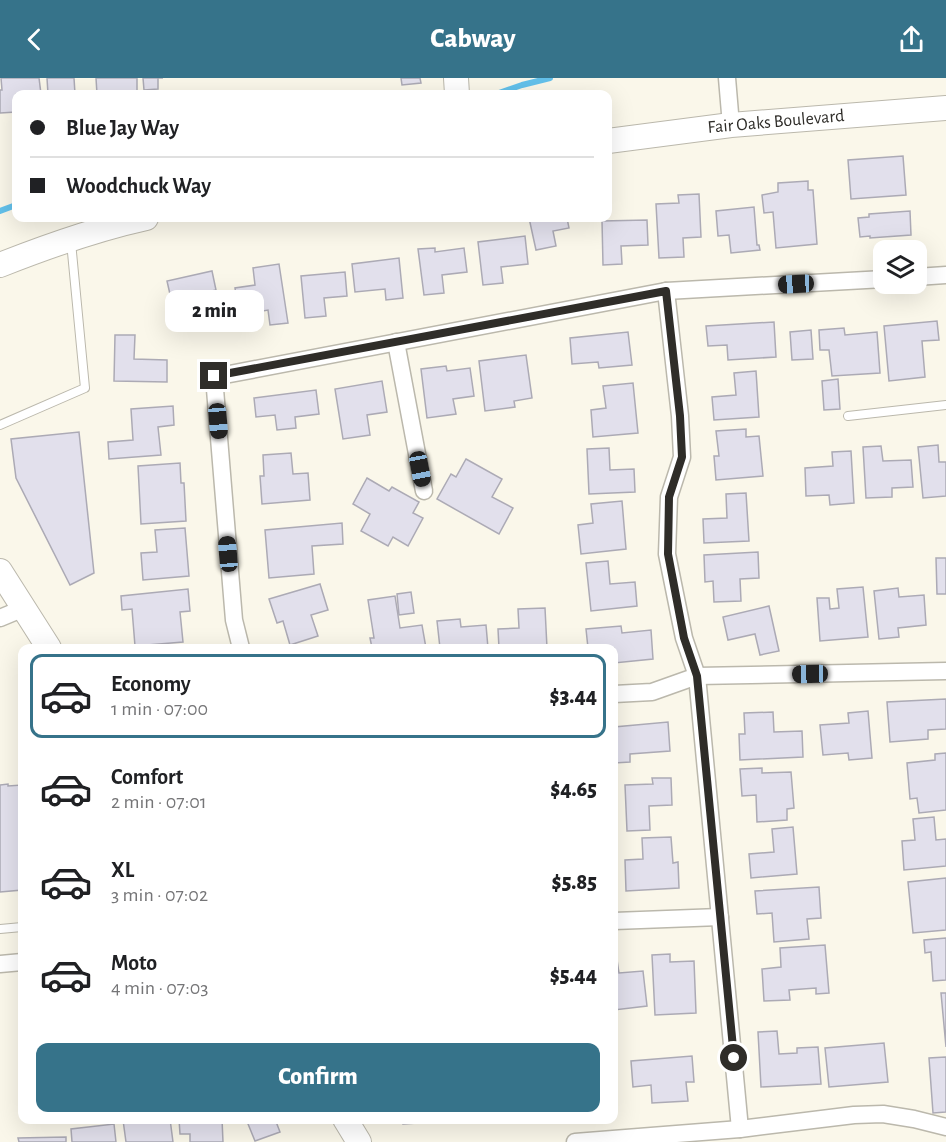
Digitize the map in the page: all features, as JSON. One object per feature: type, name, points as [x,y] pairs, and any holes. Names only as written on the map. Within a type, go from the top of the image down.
[{"type":"main road","name":"Fair Oaks Boulevard","points":[[612,140],[731,125],[946,108]]},
{"type":"main road","points":[[0,265],[70,239],[126,222]]},
{"type":"main road","points":[[0,571],[46,644]]},
{"type":"main road","points":[[348,1124],[359,1142]]},
{"type":"street","points":[[727,78],[731,125]]},
{"type":"street","points":[[927,276],[946,275]]},
{"type":"street","points":[[240,644],[234,620],[214,376],[666,291],[873,280]]},
{"type":"street","points":[[666,291],[680,416],[682,457],[669,497],[668,554],[684,638],[697,676],[740,1129]]},
{"type":"street","points":[[396,342],[424,491]]},
{"type":"street","points":[[0,618],[24,608]]},
{"type":"street","points":[[618,694],[652,692],[697,676],[946,671]]},
{"type":"street","points":[[618,921],[720,917]]},
{"type":"street","points":[[0,964],[18,962]]},
{"type":"street","points":[[575,1142],[740,1129],[854,1115],[883,1114],[946,1127]]},
{"type":"lane","points":[[0,425],[85,388],[70,239]]},
{"type":"lane","points":[[848,416],[946,405]]},
{"type":"lane","points":[[0,929],[18,927]]},
{"type":"building","points":[[1,78],[39,78],[40,90],[12,90],[12,112],[0,113],[0,90],[2,90]]},
{"type":"building","points":[[47,78],[74,78],[75,90],[48,90]]},
{"type":"building","points":[[96,78],[137,78],[137,90],[97,90]]},
{"type":"building","points":[[143,78],[158,78],[158,89],[144,90]]},
{"type":"building","points":[[401,78],[420,78],[421,83],[402,85]]},
{"type":"building","points":[[903,156],[906,195],[851,199],[848,160]]},
{"type":"building","points":[[808,181],[808,190],[813,190],[817,244],[776,248],[773,212],[764,213],[762,195],[778,192],[778,183]]},
{"type":"building","points":[[699,194],[701,237],[683,238],[684,257],[659,258],[656,204],[679,203],[678,195]]},
{"type":"building","points":[[754,207],[757,245],[760,250],[731,253],[729,235],[718,236],[716,211]]},
{"type":"building","points":[[910,211],[911,235],[860,237],[858,218],[869,217],[869,214]]},
{"type":"building","points":[[647,220],[648,245],[621,246],[622,264],[603,265],[602,222]]},
{"type":"building","points":[[530,222],[568,222],[569,228],[553,231],[556,246],[536,250]]},
{"type":"building","points":[[525,236],[528,264],[501,267],[503,283],[483,285],[478,242]]},
{"type":"building","points":[[435,248],[435,252],[464,248],[467,272],[442,275],[444,293],[424,295],[418,249]]},
{"type":"building","points":[[399,258],[403,298],[386,300],[385,289],[355,292],[352,264]]},
{"type":"building","points":[[279,264],[288,323],[270,325],[268,310],[239,315],[235,288],[255,285],[253,268]]},
{"type":"building","points":[[212,271],[216,290],[195,295],[200,319],[177,325],[167,281]]},
{"type":"building","points":[[345,272],[347,296],[324,298],[326,316],[305,318],[301,276]]},
{"type":"building","points":[[937,321],[939,340],[922,341],[925,377],[889,381],[884,326]]},
{"type":"building","points":[[774,322],[776,357],[728,360],[727,345],[708,346],[706,326]]},
{"type":"building","points":[[844,328],[845,335],[877,332],[880,373],[832,376],[829,350],[820,350],[819,330]]},
{"type":"building","points":[[811,330],[813,359],[792,360],[790,332]]},
{"type":"building","points":[[628,332],[632,365],[599,368],[598,362],[572,364],[570,338]]},
{"type":"building","points":[[115,335],[135,335],[134,359],[167,360],[167,382],[114,381]]},
{"type":"building","points":[[526,355],[532,398],[514,401],[515,407],[485,411],[479,361]]},
{"type":"building","points":[[446,366],[447,371],[470,368],[474,396],[453,399],[456,414],[427,418],[421,369]]},
{"type":"building","points":[[756,371],[759,417],[714,420],[712,397],[736,395],[734,373]]},
{"type":"building","points":[[838,379],[840,409],[824,410],[822,381]]},
{"type":"building","points":[[382,381],[387,412],[367,415],[370,435],[343,439],[335,389]]},
{"type":"building","points":[[633,383],[638,433],[593,437],[591,410],[606,408],[603,386]]},
{"type":"building","points":[[316,390],[319,414],[295,417],[296,428],[277,430],[275,415],[256,417],[254,398]]},
{"type":"building","points":[[173,406],[174,425],[158,427],[161,455],[109,459],[108,442],[133,440],[131,409]]},
{"type":"building","points":[[746,429],[746,437],[759,436],[763,476],[716,480],[714,456],[719,456],[716,431]]},
{"type":"building","points":[[79,432],[94,573],[70,585],[16,478],[11,439]]},
{"type":"building","points":[[938,445],[939,462],[946,462],[946,496],[923,498],[918,447]]},
{"type":"building","points":[[881,446],[883,461],[911,460],[913,487],[892,488],[892,497],[866,498],[863,447]]},
{"type":"building","points":[[609,448],[610,470],[634,469],[635,492],[589,494],[587,449]]},
{"type":"building","points":[[851,451],[854,503],[830,505],[829,495],[806,496],[805,468],[833,466],[832,452]]},
{"type":"building","points":[[291,453],[293,474],[308,473],[310,500],[262,504],[260,476],[264,476],[263,455]]},
{"type":"building","points":[[466,459],[502,479],[492,497],[513,508],[499,534],[437,499],[451,474],[456,477]]},
{"type":"building","points":[[180,463],[181,483],[184,483],[186,521],[141,524],[138,466]]},
{"type":"building","points":[[367,478],[389,491],[392,487],[419,502],[413,513],[423,518],[408,546],[393,537],[388,546],[361,531],[370,514],[353,504]]},
{"type":"building","points":[[746,493],[749,541],[704,543],[703,519],[727,518],[726,494]]},
{"type":"building","points":[[622,501],[626,549],[581,554],[578,525],[593,523],[591,504]]},
{"type":"building","points":[[342,523],[343,544],[312,546],[314,574],[269,578],[265,530]]},
{"type":"building","points":[[185,528],[189,576],[143,580],[141,553],[157,552],[155,530]]},
{"type":"building","points":[[758,552],[759,578],[740,579],[741,601],[714,602],[713,581],[705,582],[704,555]]},
{"type":"building","points":[[936,558],[946,558],[946,594],[937,594]]},
{"type":"building","points":[[608,561],[610,584],[635,582],[637,606],[591,611],[586,563]]},
{"type":"building","points":[[320,584],[328,610],[311,615],[318,636],[290,644],[283,621],[277,623],[269,599]]},
{"type":"building","points":[[863,587],[868,637],[820,641],[817,598],[829,598],[830,609],[839,608],[837,589]]},
{"type":"building","points":[[898,588],[899,597],[924,595],[926,625],[898,628],[899,637],[879,639],[874,591]]},
{"type":"building","points":[[188,589],[190,611],[180,612],[183,642],[135,644],[132,609],[122,610],[121,596]]},
{"type":"building","points":[[411,592],[414,613],[399,615],[397,594]]},
{"type":"building","points":[[395,596],[400,628],[422,625],[425,644],[371,644],[370,638],[374,638],[368,600]]},
{"type":"building","points":[[769,606],[779,651],[760,655],[755,634],[728,640],[723,617]]},
{"type":"building","points":[[545,608],[547,644],[499,644],[498,629],[519,628],[518,609]]},
{"type":"building","points":[[460,619],[461,627],[486,625],[488,644],[440,644],[437,621]]},
{"type":"building","points":[[621,626],[622,633],[651,630],[653,659],[618,663],[618,644],[588,644],[586,629]]},
{"type":"building","points":[[946,699],[946,729],[928,730],[928,739],[890,742],[887,702]]},
{"type":"building","points":[[868,711],[872,758],[849,760],[848,753],[823,755],[820,725],[849,723],[848,713]]},
{"type":"building","points":[[773,712],[774,732],[802,731],[803,757],[740,760],[739,734],[745,734],[744,713]]},
{"type":"building","points":[[668,722],[670,751],[630,754],[630,762],[618,763],[618,727]]},
{"type":"building","points":[[946,753],[946,810],[919,813],[917,798],[910,799],[907,763],[935,760],[935,754]]},
{"type":"building","points":[[762,768],[762,773],[791,772],[794,808],[787,809],[787,820],[757,822],[756,795],[742,796],[740,769]]},
{"type":"building","points":[[652,778],[671,778],[672,805],[649,806],[650,830],[627,831],[625,785],[653,784]]},
{"type":"building","points":[[0,785],[18,785],[18,890],[0,892]]},
{"type":"building","points":[[934,817],[936,840],[946,839],[946,866],[904,870],[902,841],[915,840],[913,819]]},
{"type":"building","points":[[793,827],[797,874],[751,878],[749,854],[774,852],[772,829]]},
{"type":"building","points":[[671,837],[673,863],[678,862],[679,888],[626,891],[625,860],[643,859],[642,838]]},
{"type":"building","points":[[946,878],[946,930],[913,933],[908,882]]},
{"type":"building","points":[[819,887],[821,918],[807,919],[809,939],[774,942],[772,913],[757,914],[755,891]]},
{"type":"building","points":[[946,938],[946,980],[933,981],[931,952],[925,953],[924,940]]},
{"type":"building","points":[[825,945],[829,993],[816,994],[816,988],[789,990],[790,1000],[764,1001],[762,969],[781,967],[780,948]]},
{"type":"building","points":[[670,954],[670,962],[694,961],[696,1013],[655,1015],[652,955]]},
{"type":"building","points":[[618,966],[619,973],[643,971],[647,1006],[618,1010]]},
{"type":"building","points":[[941,993],[946,993],[946,1047]]},
{"type":"building","points":[[777,1031],[779,1054],[797,1053],[797,1048],[818,1047],[821,1084],[761,1087],[758,1032]]},
{"type":"building","points":[[884,1043],[888,1082],[829,1087],[825,1048]]},
{"type":"building","points":[[692,1056],[694,1082],[686,1082],[688,1101],[652,1103],[651,1085],[633,1087],[631,1061]]},
{"type":"building","points":[[946,1057],[946,1112],[933,1113],[929,1058]]},
{"type":"building","points":[[114,1124],[116,1142],[72,1142],[71,1129]]},
{"type":"building","points":[[124,1124],[171,1124],[173,1142],[126,1142]]},
{"type":"building","points":[[179,1124],[222,1124],[223,1142],[190,1142],[190,1134],[180,1134]]},
{"type":"building","points":[[248,1124],[277,1124],[280,1132],[255,1141]]},
{"type":"building","points":[[66,1137],[66,1142],[19,1142],[18,1138]]},
{"type":"waterway","points":[[508,90],[550,78]]},
{"type":"waterway","points":[[0,211],[12,206]]},
{"type":"route","points":[[214,376],[666,291],[680,416],[682,457],[669,497],[668,554],[684,638],[697,676],[734,1058]]}]
